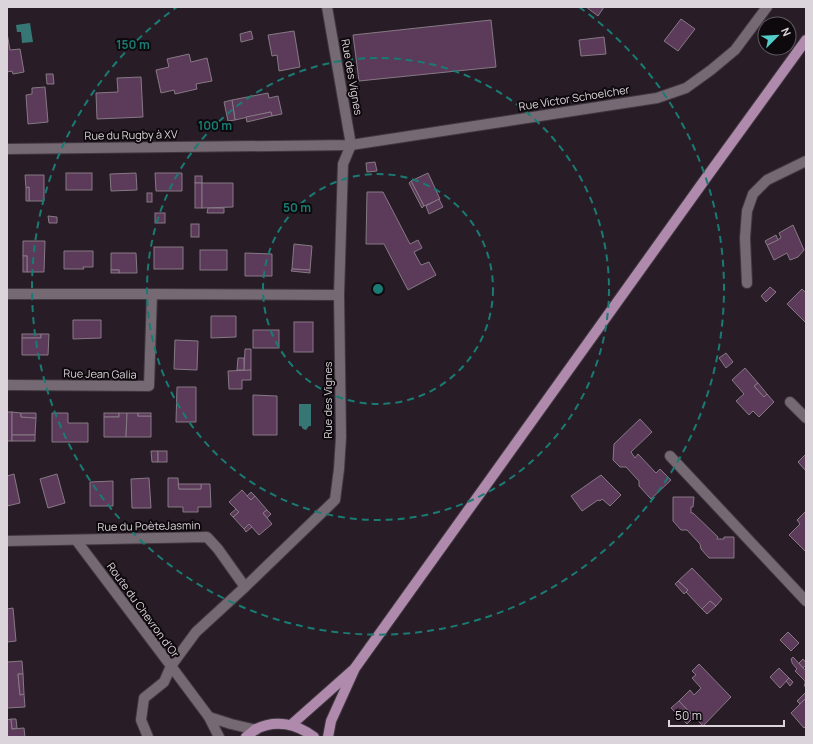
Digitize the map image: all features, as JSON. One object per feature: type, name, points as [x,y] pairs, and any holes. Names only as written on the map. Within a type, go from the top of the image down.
[{"type":"main road","points":[[328,737],[331,721],[356,668],[806,40]]},
{"type":"main road","points":[[291,725],[356,668]]},
{"type":"main road","points":[[246,737],[267,725],[279,724],[291,725],[305,730],[314,737]]},
{"type":"street","name":"Rue des Vignes","points":[[171,666],[196,632],[245,587],[334,500],[339,469],[341,437],[339,295],[343,164],[351,145],[327,7]]},
{"type":"street","name":"Rue Victor Schoelcher","points":[[351,145],[657,98],[686,88],[735,50],[766,7]]},
{"type":"street","name":"Rue du Rugby à XV","points":[[7,149],[351,145]]},
{"type":"street","points":[[747,283],[745,238],[747,211],[753,194],[767,180],[806,161]]},
{"type":"street","points":[[7,294],[339,295]]},
{"type":"street","name":"Rue Jean Galia","points":[[7,385],[148,386],[152,294]]},
{"type":"street","points":[[790,402],[806,418]]},
{"type":"street","points":[[670,456],[806,601]]},
{"type":"street","name":"Rue du PoèteJasmin","points":[[76,540],[207,537],[218,549],[245,587]]},
{"type":"street","points":[[7,541],[76,540]]},
{"type":"street","name":"Route du Chevron d'Or","points":[[76,540],[171,666],[164,682],[144,698],[141,720],[148,737]]},
{"type":"street","points":[[171,666],[209,717],[219,737]]},
{"type":"street","points":[[209,717],[256,730]]},
{"type":"shaded area","points":[[30,23],[33,42],[22,43],[21,32],[17,32],[16,25]]},
{"type":"shaded area","points":[[299,404],[311,404],[311,426],[309,426],[306,430],[299,426]]},
{"type":"building","points":[[586,7],[604,7],[598,16]]},
{"type":"building","points":[[681,19],[695,29],[678,51],[664,41]]},
{"type":"building","points":[[491,20],[496,67],[359,81],[353,35]]},
{"type":"building","points":[[251,31],[253,39],[241,42],[240,34]]},
{"type":"building","points":[[294,31],[300,67],[279,71],[277,55],[272,56],[268,35]]},
{"type":"building","points":[[7,33],[10,50],[20,49],[24,72],[13,74],[12,71],[7,72]]},
{"type":"building","points":[[604,37],[606,54],[581,56],[579,40]]},
{"type":"building","points":[[189,54],[191,62],[207,58],[212,81],[196,84],[197,89],[175,94],[174,90],[161,93],[156,70],[169,67],[167,59]]},
{"type":"building","points":[[46,74],[53,74],[54,84],[47,84]]},
{"type":"building","points":[[141,77],[143,117],[97,119],[96,93],[118,92],[117,78]]},
{"type":"building","points":[[45,87],[48,122],[28,124],[26,95],[32,94],[32,88]]},
{"type":"building","points":[[268,93],[269,98],[278,96],[282,114],[272,116],[271,112],[235,120],[232,100]]},
{"type":"building","points":[[232,100],[235,120],[228,121],[224,102]]},
{"type":"building","points":[[271,112],[272,116],[247,122],[246,117]]},
{"type":"building","points":[[375,162],[377,171],[367,172],[366,163]]},
{"type":"building","points":[[66,173],[92,173],[92,190],[66,190]]},
{"type":"building","points":[[136,173],[137,190],[111,191],[110,174]]},
{"type":"building","points":[[155,173],[182,173],[182,191],[156,191]]},
{"type":"building","points":[[428,173],[440,199],[424,206],[411,181]]},
{"type":"building","points":[[25,175],[44,175],[44,201],[29,201],[29,187],[26,188]]},
{"type":"building","points":[[195,176],[202,176],[202,183],[195,183]]},
{"type":"building","points":[[411,181],[424,206],[422,208],[409,183]]},
{"type":"building","points":[[195,183],[202,183],[202,208],[195,208]]},
{"type":"building","points":[[202,183],[233,183],[233,207],[202,208]]},
{"type":"building","points":[[29,187],[29,201],[26,201],[26,188]]},
{"type":"building","points":[[367,192],[383,192],[410,244],[418,240],[422,248],[414,252],[421,265],[429,262],[436,275],[408,290],[384,244],[366,244]]},
{"type":"building","points":[[147,193],[152,193],[152,202],[147,202]]},
{"type":"building","points":[[439,199],[443,207],[429,214],[426,206]]},
{"type":"building","points":[[208,208],[224,208],[224,213],[207,213]]},
{"type":"building","points":[[155,213],[165,213],[165,223],[155,223]]},
{"type":"building","points":[[48,216],[57,217],[57,223],[49,223]]},
{"type":"building","points":[[191,224],[199,224],[199,237],[191,237]]},
{"type":"building","points":[[793,225],[804,250],[798,257],[790,260],[787,253],[774,260],[767,245],[781,238],[779,233]]},
{"type":"building","points":[[776,235],[778,240],[767,245],[765,241]]},
{"type":"building","points":[[23,241],[45,241],[44,272],[27,272],[27,256],[23,256]]},
{"type":"building","points":[[294,244],[312,246],[310,270],[292,269]]},
{"type":"building","points":[[154,247],[183,247],[183,269],[154,269]]},
{"type":"building","points":[[200,250],[227,250],[227,270],[200,270]]},
{"type":"building","points":[[64,251],[93,251],[93,267],[83,267],[84,269],[64,269]]},
{"type":"building","points":[[111,253],[136,253],[137,273],[119,273],[119,270],[111,270]]},
{"type":"building","points":[[245,253],[272,254],[272,276],[245,276]]},
{"type":"building","points":[[23,256],[27,256],[27,272],[23,272]]},
{"type":"building","points":[[292,269],[310,270],[310,273],[291,271]]},
{"type":"building","points":[[111,270],[119,270],[119,273],[111,273]]},
{"type":"building","points":[[770,287],[776,292],[766,302],[761,296]]},
{"type":"building","points":[[802,289],[806,293],[806,323],[787,304]]},
{"type":"building","points":[[211,316],[236,316],[236,337],[211,338]]},
{"type":"building","points":[[73,320],[101,320],[101,338],[73,339]]},
{"type":"building","points":[[294,322],[313,322],[313,352],[294,352]]},
{"type":"building","points":[[253,330],[279,330],[279,348],[253,348]]},
{"type":"building","points":[[22,334],[41,334],[41,338],[22,338]]},
{"type":"building","points":[[41,334],[49,334],[48,355],[22,355],[22,338],[41,338]]},
{"type":"building","points":[[175,340],[198,341],[197,370],[174,369]]},
{"type":"building","points":[[245,349],[251,349],[251,370],[244,371]]},
{"type":"building","points":[[726,353],[733,362],[726,368],[719,358]]},
{"type":"building","points":[[238,358],[244,358],[244,370],[237,370]]},
{"type":"building","points":[[745,368],[758,383],[754,386],[764,397],[767,394],[774,402],[759,417],[753,411],[749,415],[736,401],[744,394],[732,380]]},
{"type":"building","points":[[251,370],[251,380],[242,380],[242,389],[229,389],[228,371]]},
{"type":"building","points":[[758,383],[767,394],[764,397],[754,386]]},
{"type":"building","points":[[177,387],[196,387],[196,422],[176,422]]},
{"type":"building","points":[[253,395],[277,396],[277,435],[253,435]]},
{"type":"building","points":[[7,412],[12,412],[12,441],[7,441]]},
{"type":"building","points":[[12,412],[21,413],[21,417],[36,418],[35,435],[12,435]]},
{"type":"building","points":[[21,413],[36,413],[36,418],[21,417]]},
{"type":"building","points":[[52,413],[68,413],[68,423],[88,423],[88,442],[52,442]]},
{"type":"building","points":[[104,413],[119,413],[119,417],[104,417]]},
{"type":"building","points":[[119,413],[127,413],[126,437],[104,437],[104,417],[119,417]]},
{"type":"building","points":[[127,413],[138,413],[138,416],[151,416],[151,437],[126,437]]},
{"type":"building","points":[[138,413],[151,413],[151,416],[138,416]]},
{"type":"building","points":[[640,419],[652,432],[631,452],[635,458],[638,454],[656,473],[660,469],[671,480],[651,499],[639,486],[639,481],[626,467],[620,467],[613,460],[614,444]]},
{"type":"building","points":[[12,435],[35,435],[35,441],[12,441]]},
{"type":"building","points":[[151,451],[158,451],[158,462],[152,462]]},
{"type":"building","points":[[158,451],[167,451],[167,462],[158,462]]},
{"type":"building","points":[[806,454],[806,471],[798,462]]},
{"type":"building","points":[[14,474],[20,503],[7,506],[7,476]]},
{"type":"building","points":[[57,474],[65,503],[48,508],[40,479]]},
{"type":"building","points":[[601,475],[621,495],[610,506],[602,499],[600,501],[598,500],[582,511],[571,496]]},
{"type":"building","points":[[149,478],[151,508],[132,508],[131,479]]},
{"type":"building","points":[[168,478],[178,478],[179,489],[201,489],[201,484],[210,484],[211,507],[198,507],[198,512],[183,512],[183,507],[168,507]]},
{"type":"building","points":[[113,481],[113,506],[90,506],[90,482]]},
{"type":"building","points":[[178,484],[201,484],[201,489],[179,489]]},
{"type":"building","points":[[242,490],[251,500],[255,496],[267,510],[263,513],[272,524],[259,535],[249,524],[244,529],[233,517],[239,512],[229,502]]},
{"type":"building","points":[[251,492],[255,496],[251,500],[247,496]]},
{"type":"building","points":[[673,497],[694,497],[691,513],[693,513],[718,537],[717,539],[734,537],[734,558],[709,558],[701,549],[700,544],[687,530],[681,530],[673,521]]},
{"type":"building","points":[[236,509],[239,512],[233,517],[230,514]]},
{"type":"building","points":[[267,510],[271,514],[267,518],[263,513]]},
{"type":"building","points":[[806,511],[806,552],[789,535],[800,524],[797,520]]},
{"type":"building","points":[[249,524],[252,527],[246,532],[244,529]]},
{"type":"building","points":[[692,568],[722,599],[716,606],[710,601],[702,609],[686,592],[688,590],[678,581]]},
{"type":"building","points":[[678,581],[688,590],[684,594],[675,584]]},
{"type":"building","points":[[710,601],[716,606],[707,614],[702,609]]},
{"type":"building","points":[[13,608],[16,641],[7,642],[7,609]]},
{"type":"building","points":[[788,632],[799,643],[791,651],[780,640]]},
{"type":"building","points":[[793,657],[806,671],[806,688],[804,685],[805,681],[795,671],[797,669],[792,663],[791,659]]},
{"type":"building","points":[[803,659],[806,665],[803,668],[799,663]]},
{"type":"building","points":[[22,661],[23,674],[18,674],[20,695],[24,694],[25,707],[7,708],[7,662]]},
{"type":"building","points":[[699,664],[731,697],[703,726],[679,701],[690,690],[694,695],[701,688],[692,678],[696,675],[692,671]]},
{"type":"building","points":[[779,668],[789,678],[780,688],[770,677]]},
{"type":"building","points":[[18,674],[23,674],[24,694],[20,695]]},
{"type":"building","points":[[789,678],[793,682],[790,686],[786,681]]},
{"type":"building","points":[[806,692],[806,698],[800,704],[797,701]]},
{"type":"building","points":[[806,698],[806,726],[804,728],[791,713]]},
{"type":"building","points":[[679,701],[694,717],[687,724],[671,708]]},
{"type":"building","points":[[11,719],[12,729],[24,728],[25,737],[7,737],[7,720]]},
{"type":"building","points":[[11,719],[16,719],[17,728],[12,729]]}]
